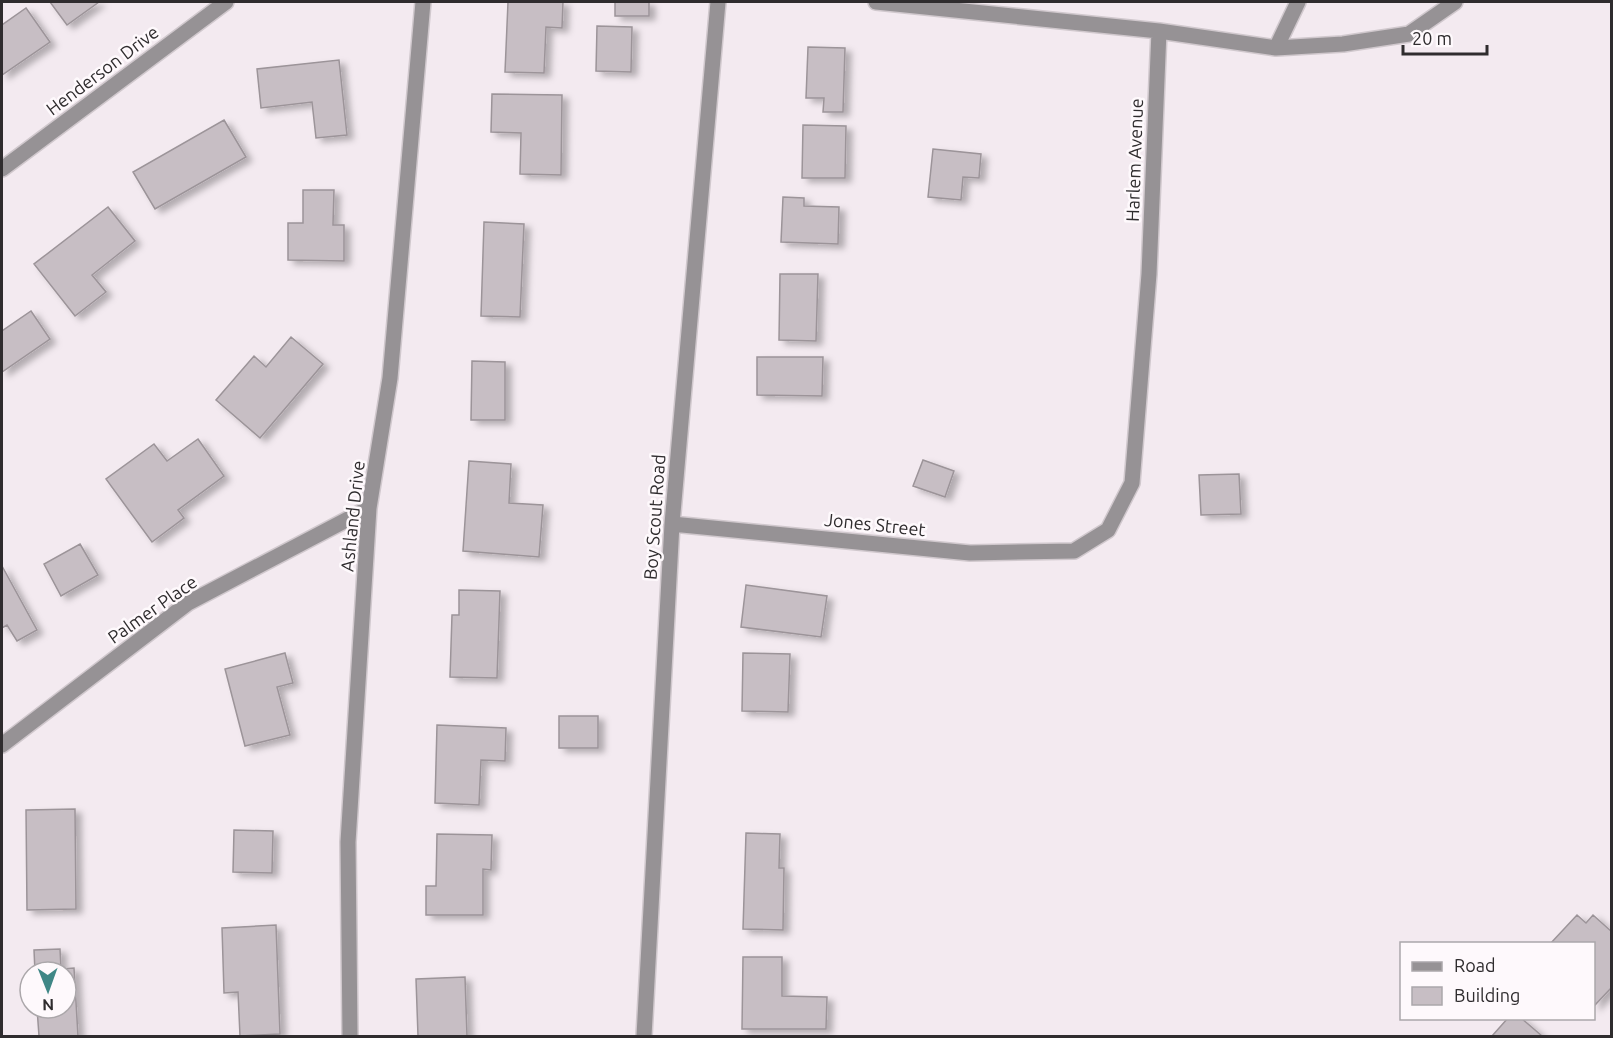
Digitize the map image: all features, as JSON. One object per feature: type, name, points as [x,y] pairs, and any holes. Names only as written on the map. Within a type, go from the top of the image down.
[{"type":"street","name":"Henderson Drive","points":[[2,169],[226,2]]},
{"type":"street","name":"Ashland Drive","points":[[350,1036],[348,842],[369,508],[390,378],[423,2]]},
{"type":"street","name":"Boy Scout Road","points":[[644,1036],[672,524],[718,2]]},
{"type":"street","points":[[876,2],[1159,31],[1276,48],[1343,44],[1408,34],[1455,2]]},
{"type":"street","points":[[1276,48],[1298,2]]},
{"type":"street","name":"Harlem Avenue","points":[[1074,551],[1108,530],[1132,483],[1149,274],[1159,31]]},
{"type":"street","name":"Palmer Place","points":[[2,745],[188,603],[369,508]]},
{"type":"street","name":"Jones Street","points":[[672,524],[970,553],[1074,551]]},
{"type":"building","points":[[50,2],[99,2],[67,25]]},
{"type":"building","points":[[508,2],[563,2],[562,28],[546,27],[544,73],[505,72]]},
{"type":"building","points":[[615,2],[649,2],[649,16],[615,16]]},
{"type":"building","points":[[26,8],[50,42],[2,75],[2,25]]},
{"type":"building","points":[[597,26],[632,27],[631,72],[596,71]]},
{"type":"building","points":[[808,47],[845,48],[843,112],[823,112],[824,98],[806,98]]},
{"type":"building","points":[[339,60],[347,135],[316,138],[312,102],[261,108],[257,69]]},
{"type":"building","points":[[492,94],[562,95],[561,175],[520,174],[521,133],[491,132]]},
{"type":"building","points":[[224,120],[246,157],[155,209],[133,172]]},
{"type":"building","points":[[803,125],[846,126],[845,178],[802,178]]},
{"type":"building","points":[[933,149],[981,154],[979,178],[963,177],[961,200],[928,197]]},
{"type":"building","points":[[303,190],[334,190],[333,225],[344,225],[344,261],[288,260],[288,223],[303,223]]},
{"type":"building","points":[[783,197],[804,198],[804,206],[839,207],[838,244],[781,242]]},
{"type":"building","points":[[108,207],[135,241],[92,275],[106,292],[75,316],[34,264]]},
{"type":"building","points":[[484,222],[524,224],[520,317],[481,316]]},
{"type":"building","points":[[780,274],[818,274],[816,341],[779,340]]},
{"type":"building","points":[[31,311],[50,339],[2,372],[2,331]]},
{"type":"building","points":[[291,337],[323,364],[260,438],[216,400],[254,356],[266,367]]},
{"type":"building","points":[[757,357],[823,357],[822,396],[757,395]]},
{"type":"building","points":[[472,361],[505,362],[505,420],[471,420]]},
{"type":"building","points":[[198,439],[224,476],[178,510],[184,518],[152,542],[106,479],[154,444],[167,461]]},
{"type":"building","points":[[923,460],[954,471],[945,497],[913,486]]},
{"type":"building","points":[[469,461],[511,464],[509,503],[543,505],[539,557],[463,551]]},
{"type":"building","points":[[1239,474],[1241,514],[1201,515],[1199,475]]},
{"type":"building","points":[[80,544],[98,575],[61,596],[44,564]]},
{"type":"building","points":[[2,566],[37,630],[17,641],[7,625],[2,628]]},
{"type":"building","points":[[746,585],[827,596],[821,637],[741,627]]},
{"type":"building","points":[[459,590],[500,591],[497,678],[450,677],[452,615],[459,615]]},
{"type":"building","points":[[285,653],[293,683],[277,687],[290,735],[245,746],[225,669]]},
{"type":"building","points":[[743,653],[790,654],[788,712],[742,711]]},
{"type":"building","points":[[559,716],[598,716],[598,748],[559,748]]},
{"type":"building","points":[[437,725],[506,728],[505,761],[481,760],[479,805],[435,803]]},
{"type":"building","points":[[75,809],[76,909],[27,910],[26,810]]},
{"type":"building","points":[[234,830],[273,831],[272,873],[233,872]]},
{"type":"building","points":[[746,833],[780,834],[779,868],[784,868],[783,930],[743,929]]},
{"type":"building","points":[[437,834],[492,835],[491,870],[483,869],[483,915],[426,915],[426,886],[436,886]]},
{"type":"building","points":[[1577,915],[1586,923],[1593,915],[1612,932],[1612,987],[1595,1005],[1595,942],[1552,942]]},
{"type":"building","points":[[276,925],[280,1034],[240,1036],[238,992],[224,993],[222,928]]},
{"type":"building","points":[[60,949],[61,960],[34,960],[34,950]]},
{"type":"building","points":[[743,957],[782,957],[782,996],[827,997],[826,1029],[742,1029]]},
{"type":"building","points":[[465,977],[467,1036],[418,1036],[416,979]]},
{"type":"building","points":[[38,1020],[77,1020],[78,1036],[39,1036]]},
{"type":"building","points":[[1506,1020],[1523,1020],[1542,1036],[1492,1036]]}]
